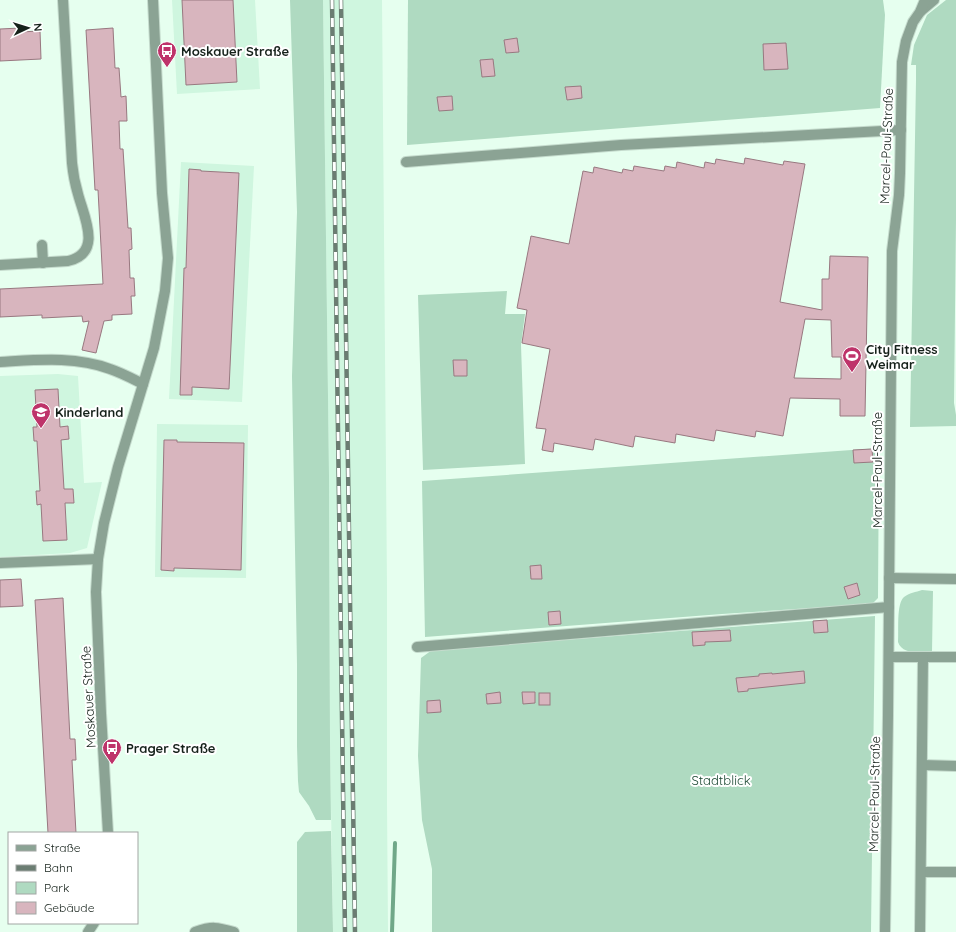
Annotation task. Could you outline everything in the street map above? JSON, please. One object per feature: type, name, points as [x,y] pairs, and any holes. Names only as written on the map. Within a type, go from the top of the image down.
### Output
[{"type":"street","points":[[0,266],[68,261],[76,259],[83,254],[88,246],[89,234],[75,185],[72,163],[63,0]]},
{"type":"street","name":"Moskauer Straße","points":[[108,832],[96,592],[98,559],[104,523],[118,467],[154,348],[165,291],[168,258],[162,193],[153,0]]},
{"type":"street","name":"Marcel-Paul-Straße","points":[[885,932],[892,251],[899,195],[902,62],[906,41],[913,22],[920,12],[925,0]]},
{"type":"street","name":"Marcel-Paul-Straße","points":[[920,12],[934,0]]},
{"type":"street","points":[[406,162],[628,144],[901,130]]},
{"type":"street","points":[[42,245],[43,263]]},
{"type":"street","points":[[0,362],[47,360],[93,364],[110,369],[143,384]]},
{"type":"street","points":[[0,563],[98,559]]},
{"type":"street","points":[[889,578],[956,579]]},
{"type":"street","points":[[417,647],[889,607]]},
{"type":"street","points":[[889,657],[956,657]]},
{"type":"street","points":[[920,932],[922,657]]},
{"type":"street","points":[[922,765],[956,766]]},
{"type":"street","points":[[921,872],[956,872]]},
{"type":"street","points":[[195,932],[219,927],[234,932]]},
{"type":"shaded area","points":[[172,0],[255,0],[260,89],[177,94]]},
{"type":"shaded area","points":[[323,0],[382,0],[387,587],[388,932],[333,932]]},
{"type":"shaded area","points":[[181,162],[254,166],[242,402],[169,399]]},
{"type":"shaded area","name":"Kinderland","points":[[58,374],[78,376],[84,483],[102,482],[87,548],[70,553],[0,557],[0,376]]},
{"type":"shaded area","points":[[157,424],[248,425],[246,578],[155,577]]},
{"type":"green space","points":[[290,0],[323,0],[329,475],[331,820],[316,820],[309,806],[299,792],[298,781],[292,376],[297,212]]},
{"type":"green space","points":[[408,0],[883,0],[885,15],[880,108],[407,145]]},
{"type":"green space","points":[[946,0],[956,0],[954,403],[956,426],[910,427],[916,80],[916,65],[911,65],[914,45],[927,15]]},
{"type":"green space","points":[[507,291],[505,314],[525,314],[521,345],[525,464],[423,470],[418,295]]},
{"type":"green space","points":[[879,448],[878,598],[872,604],[425,637],[422,481]]},
{"type":"green space","points":[[922,590],[933,591],[932,652],[912,652],[903,649],[898,642],[899,611],[901,600],[904,597],[908,594]]},
{"type":"green space","name":"Stadtblick","points":[[875,616],[871,932],[432,932],[432,869],[422,820],[418,756],[421,658],[432,650]]},
{"type":"green space","points":[[331,831],[333,932],[297,932],[297,842],[305,832]]},
{"type":"building","points":[[182,0],[233,0],[237,82],[186,85]]},
{"type":"building","points":[[20,28],[20,32],[40,31],[41,59],[0,61],[0,29]]},
{"type":"building","points":[[113,28],[115,68],[119,68],[121,97],[126,96],[127,121],[119,121],[120,149],[123,149],[128,228],[131,228],[132,249],[129,250],[130,278],[134,278],[135,296],[131,296],[132,314],[112,315],[112,320],[104,321],[96,353],[82,350],[89,321],[83,322],[82,316],[42,318],[42,315],[0,317],[0,289],[103,284],[98,190],[95,190],[86,30]]},
{"type":"building","points":[[517,38],[519,52],[506,53],[504,40]]},
{"type":"building","points":[[786,43],[788,69],[764,70],[763,44]]},
{"type":"building","points":[[493,59],[495,76],[482,77],[480,60]]},
{"type":"building","points":[[581,86],[582,98],[567,100],[565,87]]},
{"type":"building","points":[[452,96],[453,110],[439,111],[437,97]]},
{"type":"building","points":[[745,158],[783,165],[784,161],[805,164],[780,302],[822,310],[822,279],[829,279],[830,256],[868,257],[865,416],[840,416],[840,399],[790,398],[783,436],[756,431],[755,437],[716,430],[714,441],[676,434],[675,443],[635,436],[633,447],[595,439],[593,450],[554,443],[553,452],[542,450],[546,429],[536,428],[550,349],[522,343],[527,310],[517,308],[531,236],[569,244],[583,171],[593,173],[594,167],[622,173],[623,169],[633,171],[634,166],[664,171],[665,166],[676,168],[677,162],[704,168],[705,162],[715,164],[716,159],[744,164]],"holes":[[[805,319],[831,320],[832,357],[841,357],[841,379],[794,378]]]},
{"type":"building","points":[[189,169],[239,173],[229,389],[192,387],[192,395],[180,395],[184,268],[186,268]]},
{"type":"building","points":[[453,360],[467,360],[467,376],[454,376]]},
{"type":"building","points":[[58,389],[60,427],[68,426],[69,439],[61,440],[64,489],[73,489],[74,503],[65,503],[67,540],[43,541],[41,504],[37,505],[36,491],[40,491],[37,441],[34,441],[33,427],[37,427],[35,390]]},
{"type":"building","points":[[164,440],[177,440],[177,442],[244,443],[241,570],[174,568],[174,571],[161,570]]},
{"type":"building","points":[[872,449],[873,462],[854,463],[853,450]]},
{"type":"building","points":[[541,565],[542,579],[531,579],[530,566]]},
{"type":"building","points":[[21,579],[23,606],[0,607],[0,580]]},
{"type":"building","points":[[857,583],[860,595],[848,599],[844,587]]},
{"type":"building","points":[[63,598],[70,739],[75,739],[76,760],[72,760],[76,832],[48,832],[35,600]]},
{"type":"building","points":[[560,611],[561,624],[549,625],[548,612]]},
{"type":"building","points":[[827,620],[828,632],[814,633],[813,621]]},
{"type":"building","points":[[730,630],[731,641],[705,642],[705,645],[693,646],[692,632]]},
{"type":"building","points":[[804,671],[805,683],[748,689],[748,691],[738,692],[736,678],[759,676],[759,674]]},
{"type":"building","points":[[500,692],[501,703],[487,704],[486,694]]},
{"type":"building","points":[[522,692],[535,692],[535,703],[523,704]]},
{"type":"building","points":[[539,693],[550,693],[550,705],[539,705]]},
{"type":"building","points":[[440,700],[441,712],[427,713],[427,701]]},
{"type":"waterway","points":[[392,932],[395,843]]},
{"type":"railway","points":[[332,0],[345,932]]},
{"type":"railway","points":[[341,0],[355,932]]},
{"type":"place","name":"Moskauer Straße","points":[[167,68]]},
{"type":"place","name":"City Fitness Weimar","points":[[852,373]]},
{"type":"place","name":"Kinderland","points":[[41,429]]},
{"type":"place","name":"Prager Straße","points":[[112,765]]}]
